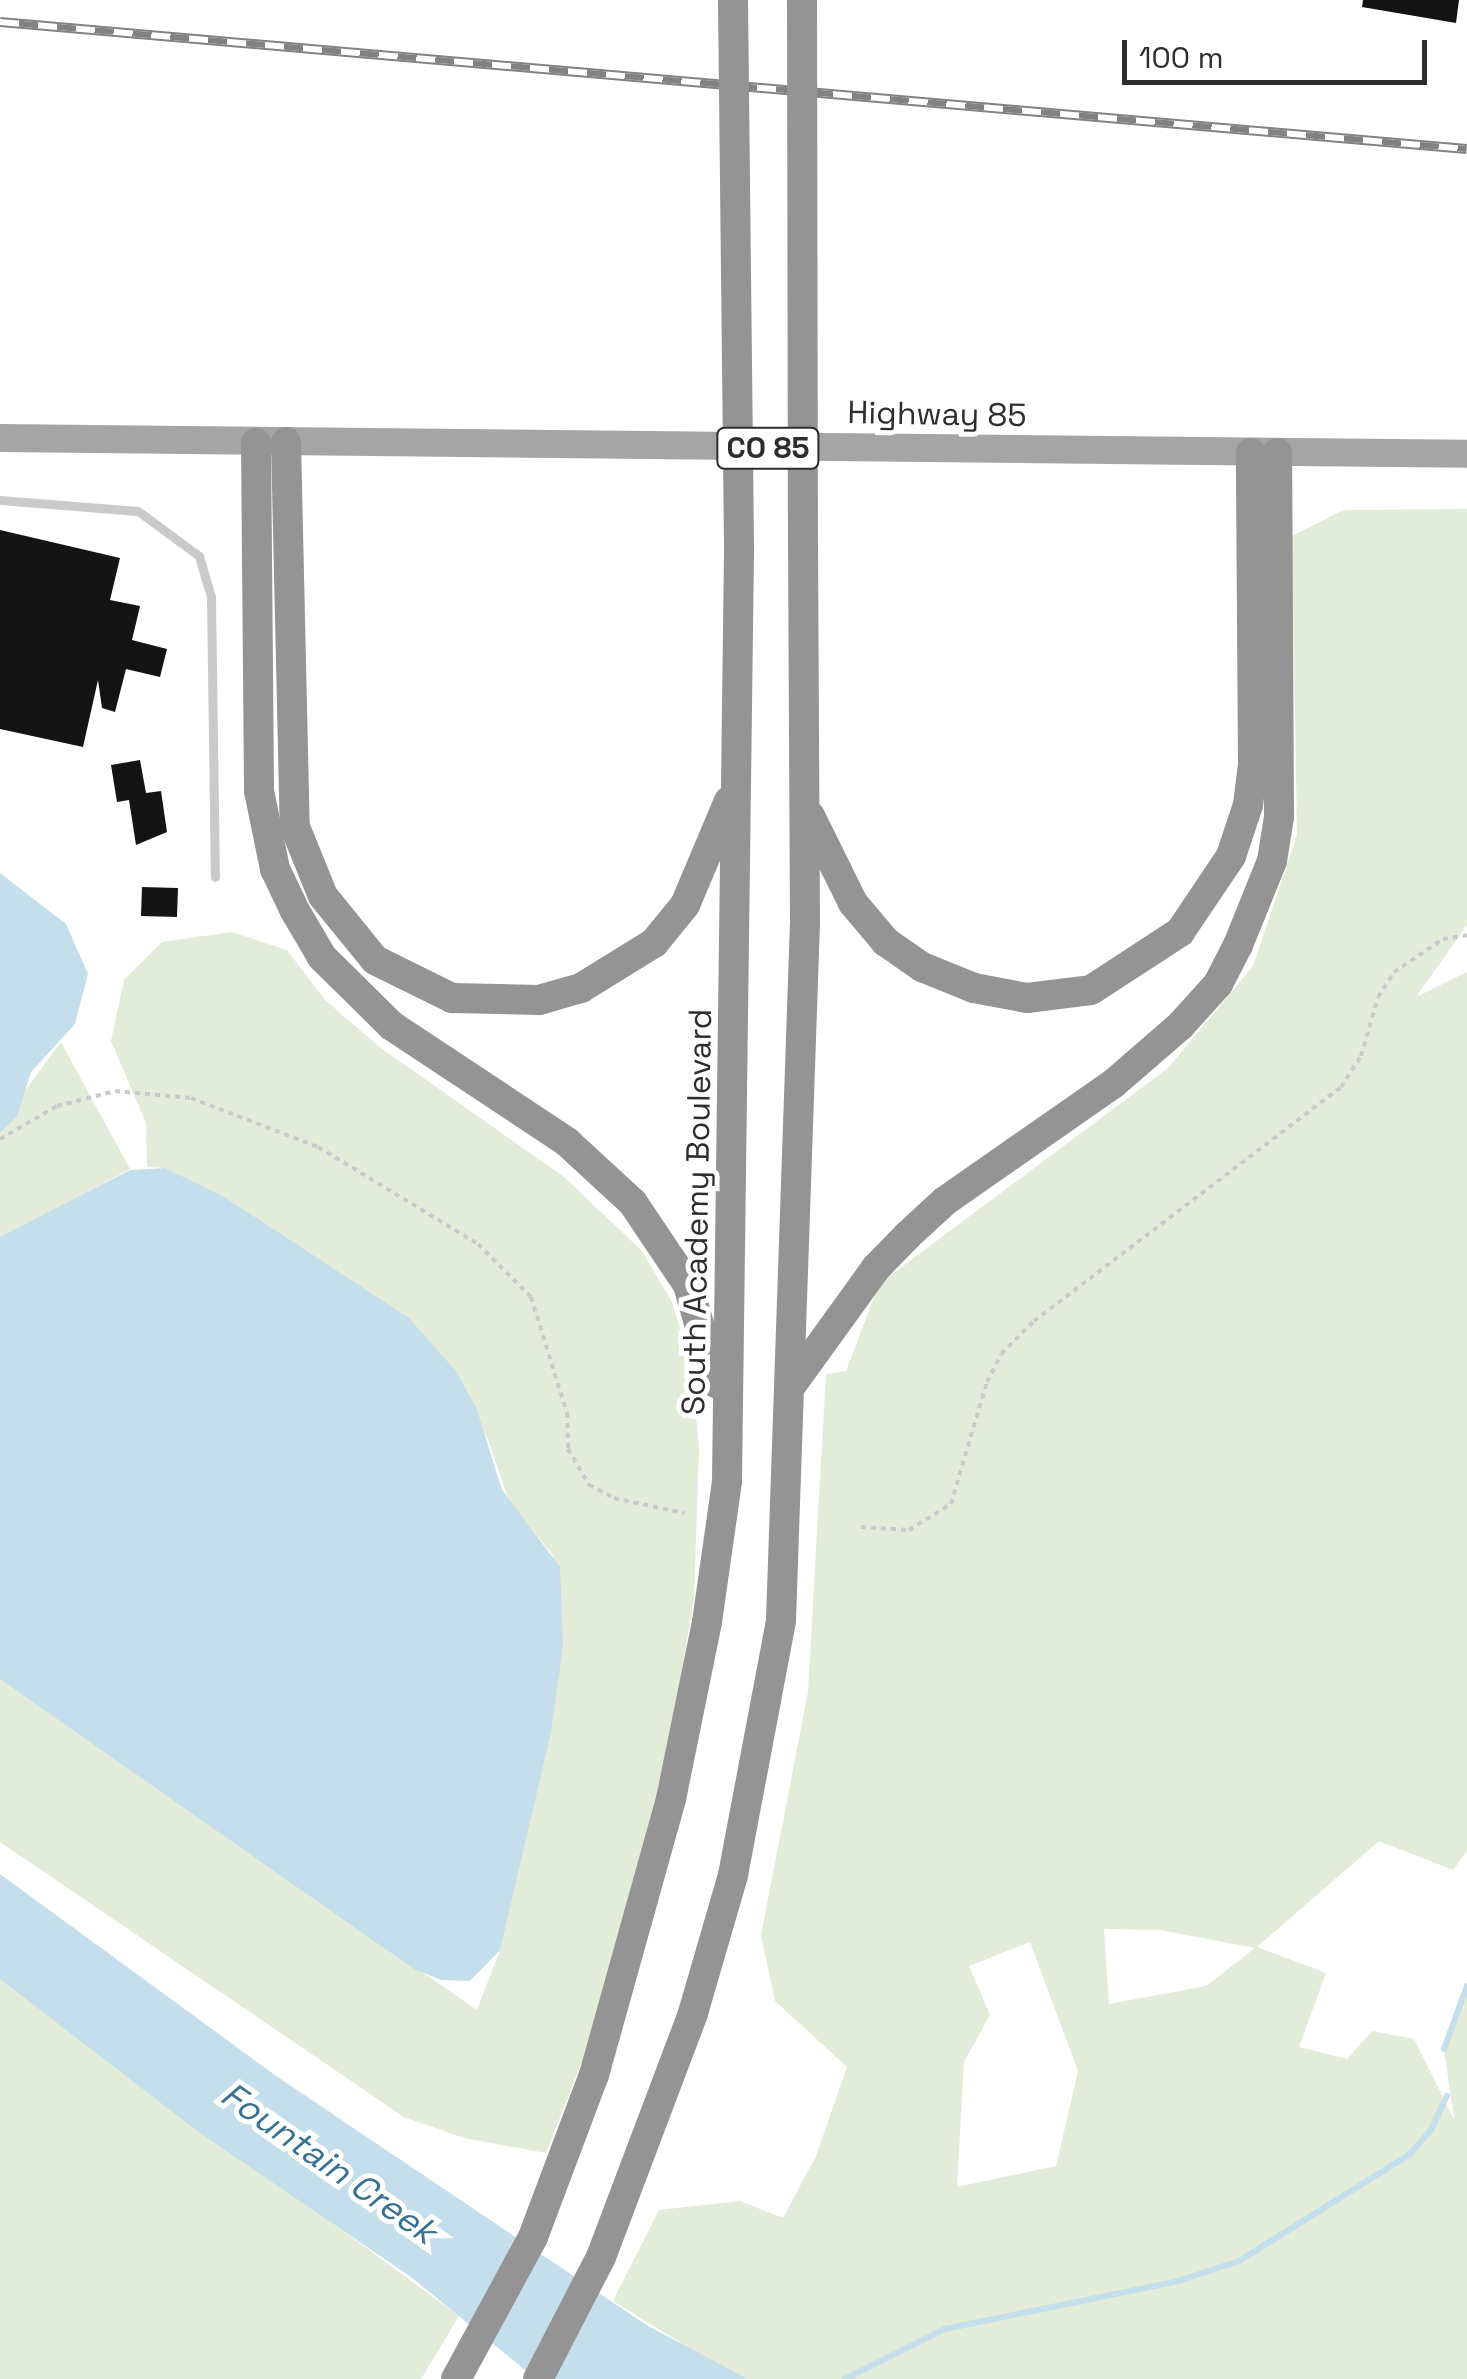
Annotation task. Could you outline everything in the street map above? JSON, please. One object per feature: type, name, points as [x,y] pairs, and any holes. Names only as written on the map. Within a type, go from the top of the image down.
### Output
[{"type":"highway","name":"South Academy Boulevard","points":[[456,2379],[533,2237],[562,2164],[619,1993],[671,1799],[707,1622],[726,1481],[740,760],[734,0]]},
{"type":"highway","points":[[538,2379],[600,2257],[692,2012],[733,1874],[782,1620],[794,1383],[804,804],[802,0]]},
{"type":"highway","points":[[271,443],[295,828],[323,896],[375,960],[452,998],[496,1002],[540,1000],[615,972],[654,944],[685,905],[720,833],[740,760]]},
{"type":"highway","points":[[271,443],[259,791],[276,869],[322,957],[349,988],[392,1026],[567,1142],[663,1240],[688,1284],[714,1358],[726,1481]]},
{"type":"highway","points":[[804,804],[853,903],[886,942],[922,967],[974,988],[1028,998],[1091,990],[1180,932],[1231,856],[1248,806],[1254,764],[1264,453]]},
{"type":"highway","points":[[794,1383],[876,1268],[908,1235],[944,1201],[1113,1084],[1180,1026],[1218,984],[1238,945],[1272,861],[1279,817],[1264,453]]},
{"type":"main road","name":"CO 85","points":[[0,438],[271,443]]},
{"type":"main road","name":"Highway 85","points":[[271,443],[1467,454]]},
{"type":"lane","points":[[0,500],[138,510],[199,556],[211,597],[214,878]]},
{"type":"path","points":[[862,1526],[909,1530],[951,1504],[986,1382],[1001,1354],[1034,1321],[1340,1087],[1361,1056],[1378,997],[1394,972],[1443,939],[1467,934]]},
{"type":"path","points":[[0,1138],[58,1106],[115,1091],[190,1098],[318,1147],[465,1235],[531,1297],[566,1412],[568,1449],[589,1485],[614,1498],[684,1513]]},
{"type":"green space","points":[[1467,509],[1467,925],[1416,997],[1467,972],[1467,1851],[1453,1870],[1379,1841],[1257,1947],[1326,1973],[1299,2047],[1347,2059],[1372,2031],[1414,2039],[1454,2119],[1444,2049],[1467,1986],[1467,2379],[739,2379],[613,2301],[659,2210],[740,2201],[783,2218],[816,2156],[847,2067],[775,2001],[761,1935],[808,1692],[826,1374],[846,1371],[879,1284],[1168,1068],[1253,966],[1297,835],[1292,536],[1343,510]],"holes":[[[1104,1929],[1160,1930],[1255,1948],[1206,1986],[1109,2004]],[[1030,1942],[1078,2071],[1056,2166],[957,2187],[964,2062],[990,2015],[969,1966]]]},
{"type":"green space","points":[[232,932],[287,950],[325,1000],[381,1048],[564,1177],[642,1251],[672,1302],[692,1368],[699,1450],[694,1598],[659,1807],[606,2001],[546,2153],[464,2138],[404,2117],[0,1842],[0,1679],[477,2010],[500,1950],[553,1555],[510,1504],[487,1437],[351,1281],[223,1196],[165,1168],[147,1167],[146,1123],[111,1041],[124,980],[162,942]]},
{"type":"green space","points":[[61,1042],[130,1169],[0,1239],[0,1124]]},
{"type":"green space","points":[[0,1979],[459,2316],[421,2379],[0,2379]]},
{"type":"water","points":[[0,873],[66,924],[88,974],[75,1024],[31,1072],[17,1116],[0,1133]]},
{"type":"water","points":[[165,1168],[223,1196],[409,1318],[455,1370],[476,1407],[502,1490],[560,1567],[563,1645],[551,1732],[500,1950],[470,1981],[441,1980],[414,1969],[0,1679],[0,1237],[130,1170]]},
{"type":"water","name":"Fountain Creek","points":[[0,1874],[279,2078],[648,2326],[748,2379],[536,2379],[411,2277],[200,2133],[0,1979]]},
{"type":"building","points":[[1363,0],[1459,0],[1456,23],[1362,7]]},
{"type":"building","points":[[0,530],[120,558],[110,600],[140,606],[132,640],[167,649],[160,677],[126,669],[115,712],[102,708],[98,680],[83,747],[0,729]]},
{"type":"building","points":[[140,760],[146,793],[161,791],[167,832],[136,845],[129,800],[117,802],[111,765]]},
{"type":"building","points":[[142,887],[178,888],[177,917],[141,916]]},
{"type":"waterway","points":[[1444,2049],[1467,1986]]},
{"type":"waterway","points":[[845,2379],[945,2329],[1178,2281],[1239,2261],[1410,2154],[1431,2130],[1447,2095]]},
{"type":"railway","points":[[0,22],[1467,149]]}]
